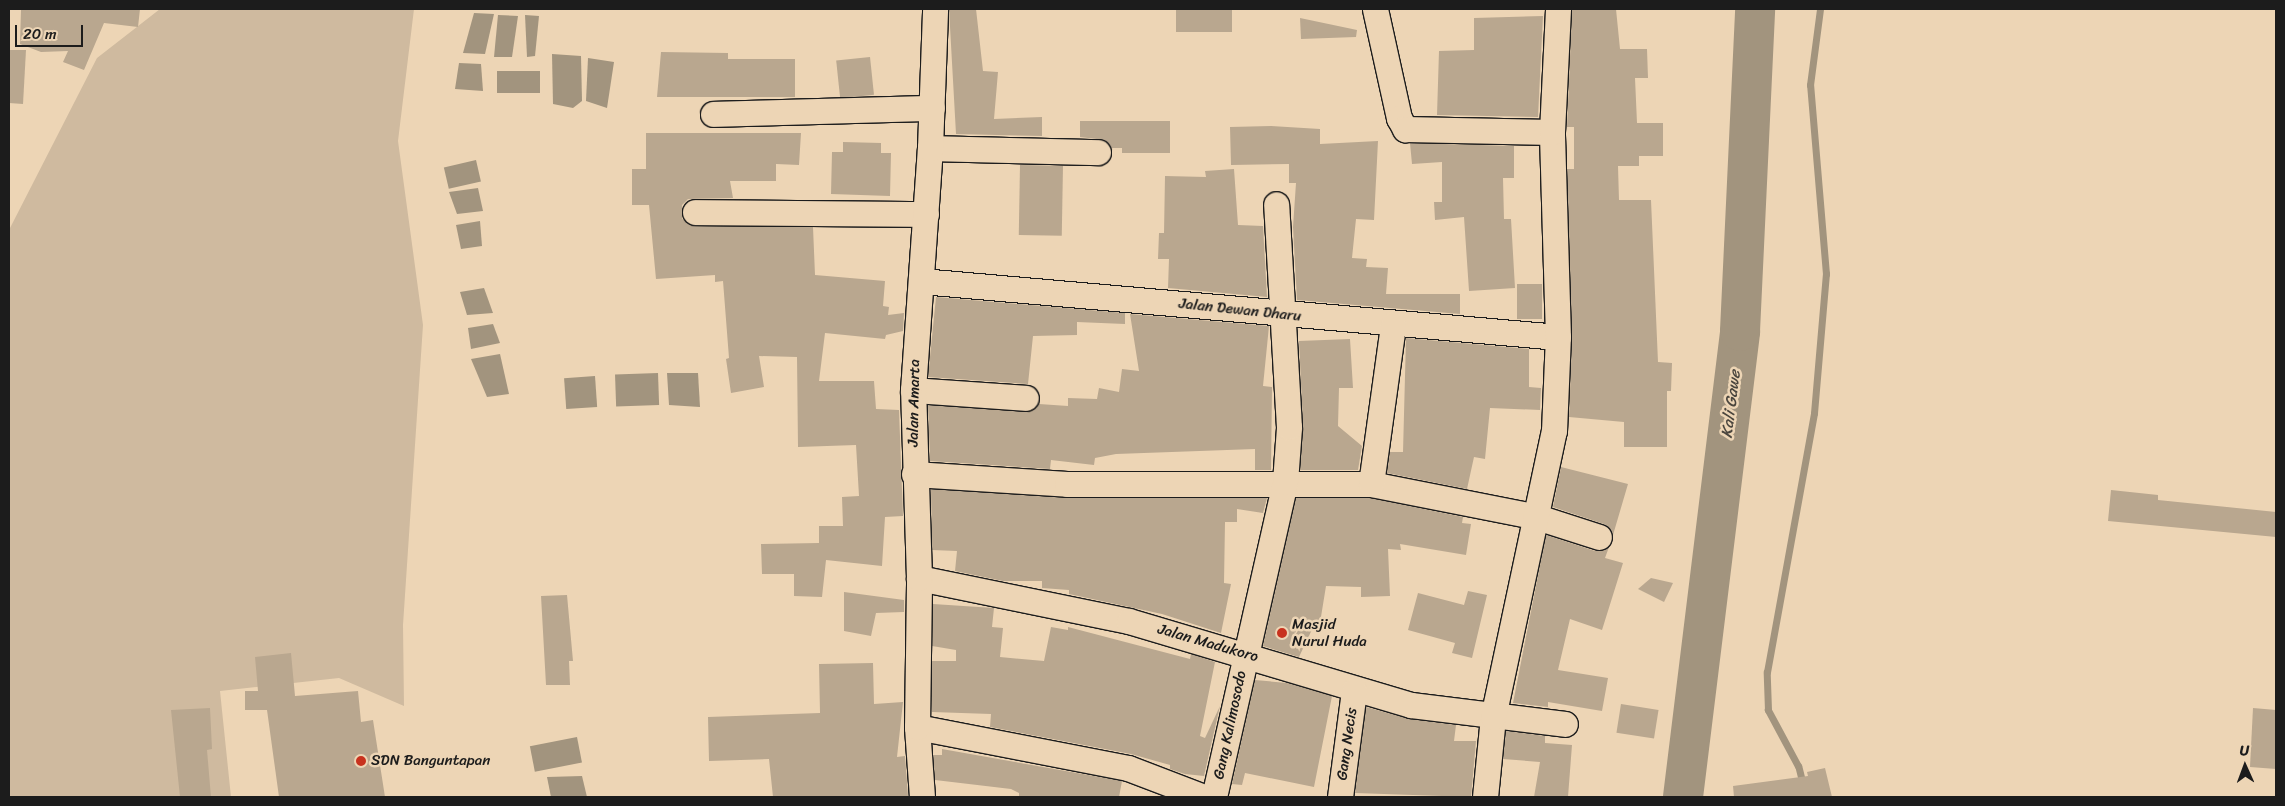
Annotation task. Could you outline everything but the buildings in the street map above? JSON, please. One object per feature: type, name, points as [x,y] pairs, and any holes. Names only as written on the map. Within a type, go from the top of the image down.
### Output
[{"type":"street","name":"Jalan Amarta","points":[[922,797],[917,727],[919,578],[914,474],[913,390],[930,148],[935,9]]},
{"type":"street","points":[[1375,9],[1399,118],[1405,129],[1552,132]]},
{"type":"street","points":[[1485,797],[1493,717],[1554,431],[1558,337],[1552,132],[1558,9]]},
{"type":"street","points":[[713,114],[932,108]]},
{"type":"street","points":[[930,148],[1098,152]]},
{"type":"street","name":"Gang Kalimosodo","points":[[1214,797],[1285,482],[1289,427],[1276,204]]},
{"type":"street","points":[[695,212],[926,214]]},
{"type":"street","name":"Jalan Dewan Dharu","points":[[921,281],[1393,325],[1558,337]]},
{"type":"street","points":[[1370,484],[1393,325]]},
{"type":"street","points":[[913,390],[1026,398]]},
{"type":"street","points":[[914,474],[1067,484],[1285,482],[1370,484],[1537,517],[1599,537]]},
{"type":"street","name":"Jalan Madukoro","points":[[919,578],[1129,621],[1246,653],[1354,690],[1444,712],[1565,724]]},
{"type":"street","name":"Gang Necis","points":[[1340,797],[1354,690]]},
{"type":"street","points":[[917,727],[1128,768],[1190,795]]},
{"type":"shaded area","points":[[160,9],[414,9],[398,141],[423,325],[403,625],[404,706],[339,678],[220,691],[231,797],[9,797],[9,230],[97,58]]},
{"type":"shaded area","points":[[474,13],[494,14],[485,54],[463,53]]},
{"type":"shaded area","points":[[498,15],[518,16],[512,57],[494,57]]},
{"type":"shaded area","points":[[525,15],[539,16],[535,56],[527,57]]},
{"type":"shaded area","points":[[552,54],[581,56],[582,101],[573,108],[553,104]]},
{"type":"shaded area","points":[[588,58],[614,62],[607,108],[586,101]]},
{"type":"shaded area","points":[[459,63],[481,64],[483,91],[455,89]]},
{"type":"shaded area","points":[[497,71],[540,71],[540,93],[497,93]]},
{"type":"shaded area","points":[[476,160],[481,181],[449,189],[444,167]]},
{"type":"shaded area","points":[[478,188],[483,211],[457,214],[449,192]]},
{"type":"shaded area","points":[[480,221],[482,246],[461,249],[456,225]]},
{"type":"shaded area","points":[[484,288],[493,313],[467,315],[460,292]]},
{"type":"shaded area","points":[[493,324],[500,343],[471,349],[468,328]]},
{"type":"shaded area","points":[[500,354],[509,394],[487,397],[471,359]]},
{"type":"shaded area","points":[[658,373],[659,405],[616,406],[615,375]]},
{"type":"shaded area","points":[[667,373],[698,373],[700,407],[669,405]]},
{"type":"shaded area","points":[[595,376],[597,407],[566,409],[564,378]]},
{"type":"shaded area","points":[[577,737],[582,763],[535,772],[530,746]]},
{"type":"shaded area","points":[[582,776],[587,797],[551,797],[547,777]]},
{"type":"waterway","name":"Kali Gawe","points":[[1683,797],[1740,331],[1755,9]]},
{"type":"waterway","points":[[1806,797],[1798,766],[1768,710],[1767,672],[1814,413],[1826,274],[1810,85],[1820,9]]},
{"type":"place","name":"Masjid Nurul Huda","points":[[1282,633]]},
{"type":"place","name":"SDN Banguntapan","points":[[361,761]]}]
